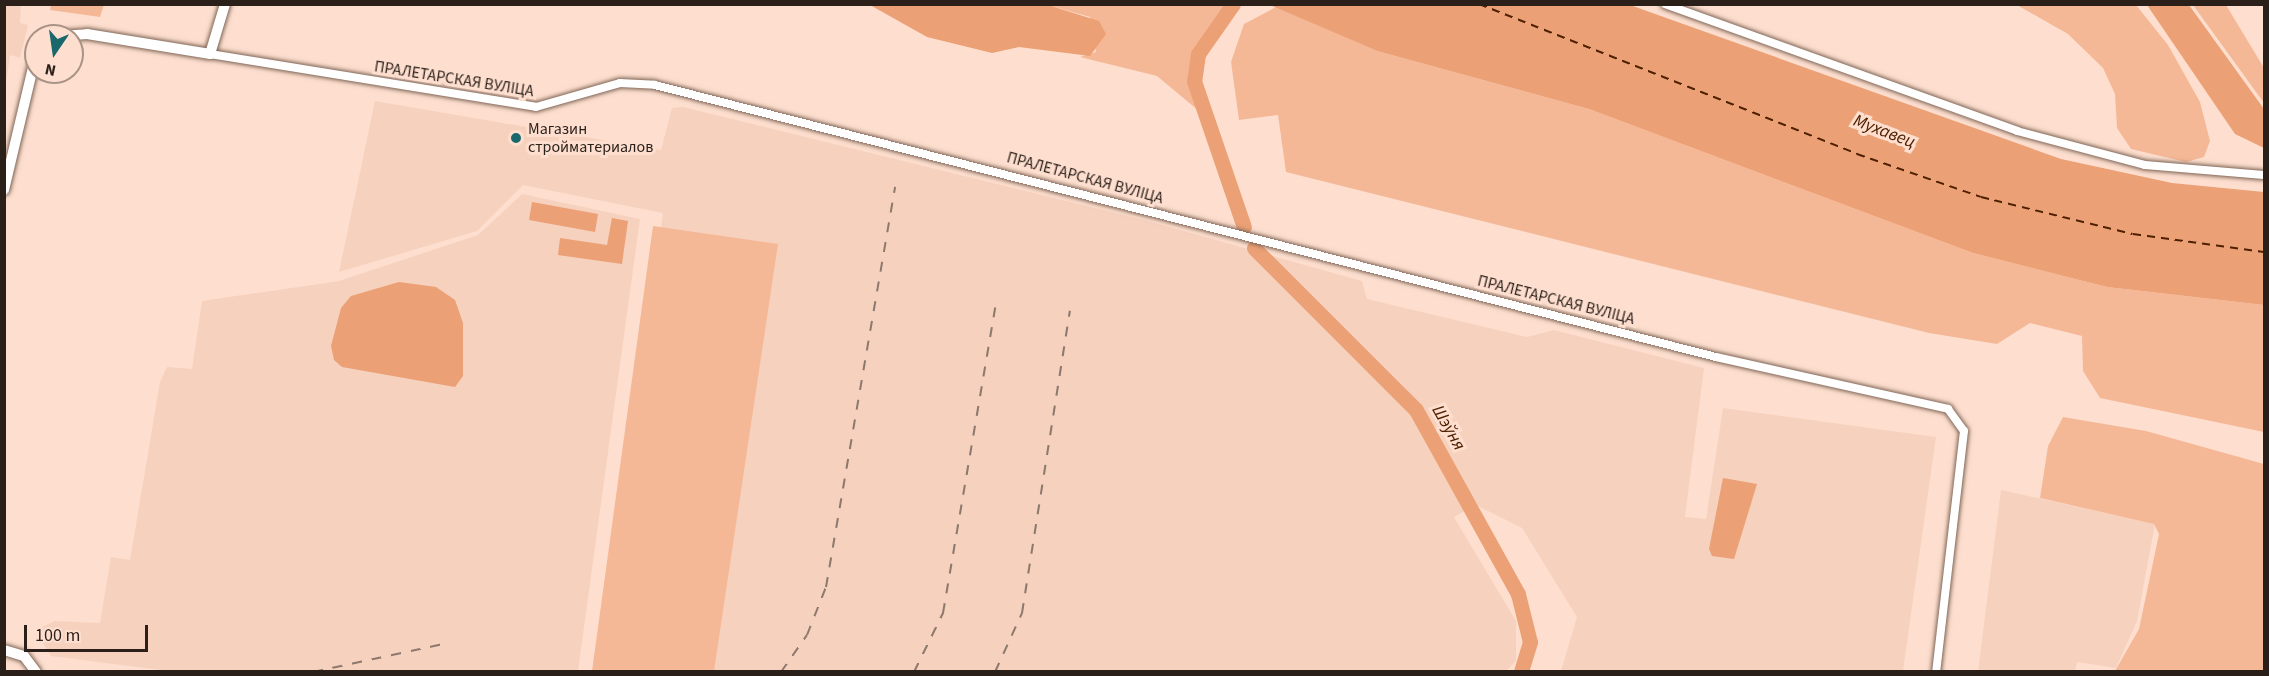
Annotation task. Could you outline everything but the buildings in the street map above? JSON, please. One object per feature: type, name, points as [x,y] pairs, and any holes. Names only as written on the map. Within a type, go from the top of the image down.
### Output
[{"type":"main road","points":[[210,54],[225,4]]},
{"type":"main road","name":"ПРАЛЕТАРСКАЯ ВУЛІЦА","points":[[84,34],[210,54]]},
{"type":"main road","points":[[4,190],[29,84]]},
{"type":"main road","points":[[4,650],[24,656],[36,672]]},
{"type":"street","points":[[1665,4],[2017,131],[2145,165],[2265,175]]},
{"type":"street","name":"ПРАЛЕТАРСКАЯ ВУЛІЦА","points":[[210,54],[536,108],[620,83],[655,85],[1705,354],[1948,409],[1964,431],[1936,672]]},
{"type":"shaded area","points":[[5,4],[21,5],[20,23],[24,24],[24,42],[20,58],[10,55],[5,91]]},
{"type":"shaded area","points":[[51,4],[104,5],[100,17],[50,10]]},
{"type":"shaded area","points":[[1048,5],[1233,5],[1193,67],[1205,116],[1157,76],[1080,57],[1096,52],[1090,17]]},
{"type":"shaded area","points":[[2017,5],[2136,5],[2168,45],[2200,102],[2210,141],[2204,157],[2186,162],[2131,149],[2117,128],[2115,94],[2103,68],[2068,34]]},
{"type":"shaded area","points":[[2193,5],[2226,5],[2264,68],[2264,103]]},
{"type":"shaded area","points":[[1276,7],[1377,51],[1589,109],[1973,253],[2107,287],[2264,305],[2264,432],[2100,398],[2083,371],[2082,336],[2030,323],[1997,344],[1929,333],[1286,172],[1278,115],[1239,120],[1231,62],[1244,24]]},
{"type":"shaded area","points":[[375,101],[661,150],[672,108],[683,107],[1148,221],[1362,281],[1367,299],[1527,337],[1554,330],[1704,368],[1685,517],[1706,519],[1723,408],[1936,437],[1903,671],[1561,671],[1577,617],[1522,528],[1476,505],[1454,517],[1516,621],[1516,661],[1506,671],[597,671],[663,213],[523,185],[477,231],[339,272]]},
{"type":"shaded area","points":[[522,194],[640,219],[578,671],[168,671],[51,656],[35,630],[55,621],[100,623],[111,557],[130,560],[160,382],[167,367],[192,369],[202,301],[339,281],[478,235]]},
{"type":"shaded area","points":[[653,226],[778,244],[714,671],[592,671]]},
{"type":"shaded area","points":[[2063,417],[2146,431],[2264,464],[2264,671],[2115,671],[2139,629],[2159,534],[2154,524],[2040,498],[2048,446]]},
{"type":"shaded area","points":[[2001,490],[2155,524],[2137,621],[2116,668],[2077,662],[2075,671],[1978,672]]},
{"type":"water","points":[[870,5],[1048,5],[1099,21],[1106,34],[1090,56],[1019,47],[992,53],[927,37]]},
{"type":"water","name":"Мухавец","points":[[1270,5],[1630,5],[2061,159],[2172,183],[2264,192],[2264,305],[2107,287],[1973,253],[1589,109],[1377,51]]},
{"type":"water","points":[[2147,5],[2189,5],[2264,109],[2264,148],[2235,134]]},
{"type":"water","points":[[532,202],[598,214],[595,232],[529,220]]},
{"type":"water","points":[[612,218],[628,221],[622,264],[558,255],[560,238],[607,245]]},
{"type":"water","points":[[399,282],[436,287],[455,300],[463,323],[463,376],[455,387],[342,367],[334,360],[331,346],[341,308],[351,296]]},
{"type":"water","points":[[1723,478],[1757,484],[1734,559],[1712,556],[1709,549]]},
{"type":"waterway","name":"Шэўня","points":[[1233,4],[1198,54],[1194,81],[1244,227]]},
{"type":"waterway","name":"Шэўня","points":[[1254,248],[1416,410],[1518,594],[1530,642],[1521,672]]},
{"type":"ferry route","points":[[1479,4],[1857,154],[1981,197],[2133,234],[2264,252]]},
{"type":"railway","points":[[781,672],[807,635],[826,587],[895,187]]},
{"type":"railway","points":[[914,672],[943,613],[996,302]]},
{"type":"railway","points":[[995,672],[1022,613],[1070,311]]},
{"type":"railway","points":[[313,672],[448,643]]},
{"type":"place","name":"Магазин стройматериалов","points":[[516,138]]}]
